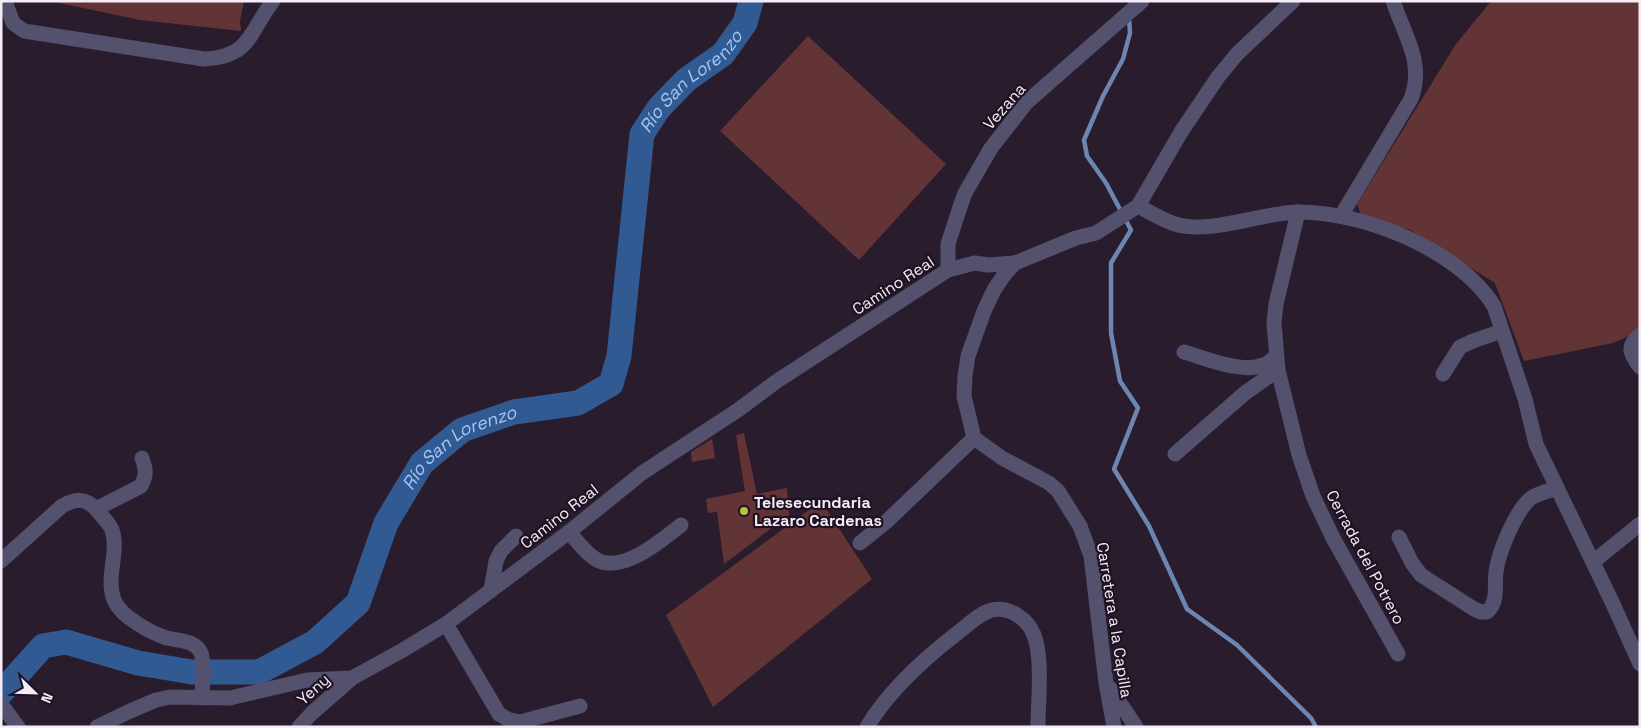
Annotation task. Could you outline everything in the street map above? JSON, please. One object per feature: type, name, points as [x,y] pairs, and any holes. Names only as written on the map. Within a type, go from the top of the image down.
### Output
[{"type":"street","points":[[5,1],[13,23],[24,31],[204,59],[231,55],[242,48],[273,1]]},
{"type":"street","points":[[860,543],[886,522],[974,438],[964,396],[968,356],[984,311],[1004,274],[1015,263],[1076,238],[1096,233],[1134,209],[1181,132],[1218,77],[1237,54],[1293,1]]},
{"type":"street","points":[[1341,216],[1411,98],[1415,88],[1417,69],[1415,57],[1393,1]]},
{"type":"street","name":"Vezana","points":[[948,270],[948,244],[960,207],[965,193],[991,148],[1027,102],[1142,2]]},
{"type":"street","points":[[1134,209],[1176,224],[1197,226],[1219,225],[1298,212],[1341,216],[1412,239],[1471,277],[1494,306],[1525,399],[1536,444],[1640,664]]},
{"type":"street","name":"Cerrada del Potrero","points":[[1298,212],[1276,304],[1274,336],[1277,363],[1299,455],[1313,496],[1333,538],[1398,654]]},
{"type":"street","name":"Camino Real","points":[[97,727],[156,700],[170,697],[230,698],[308,680],[352,678],[446,624],[569,532],[642,473],[738,410],[777,381],[948,270],[975,263],[1015,263]]},
{"type":"street","points":[[1443,374],[1460,347],[1502,331]]},
{"type":"street","points":[[1640,335],[1631,346],[1632,353],[1640,367]]},
{"type":"street","points":[[1184,352],[1229,365],[1247,368],[1277,363]]},
{"type":"street","points":[[1175,454],[1277,363]]},
{"type":"street","name":"Carretera a la Capilla","points":[[974,438],[1002,458],[1049,483],[1067,503],[1080,526],[1091,556],[1106,683],[1114,727]]},
{"type":"street","points":[[96,509],[141,486],[146,470],[142,458]]},
{"type":"street","points":[[1399,537],[1412,563],[1421,575],[1474,609],[1487,612],[1492,608],[1495,600],[1496,571],[1515,518],[1536,495],[1557,488]]},
{"type":"street","points":[[1,561],[62,506],[71,501],[86,501],[108,523],[113,536],[112,587],[116,604],[122,613],[162,636],[194,645],[201,655],[202,698]]},
{"type":"street","points":[[1593,562],[1640,524]]},
{"type":"street","points":[[569,532],[598,560],[607,563],[634,556],[650,549],[681,525]]},
{"type":"street","points":[[491,590],[496,561],[501,551],[516,536]]},
{"type":"street","points":[[867,727],[883,703],[931,653],[976,618],[990,610],[1002,609],[1014,613],[1024,620],[1034,634],[1038,668],[1038,727]]},
{"type":"street","points":[[446,624],[498,714],[509,720],[520,722],[580,706]]},
{"type":"street","name":"Yeny","points":[[299,727],[352,678]]},
{"type":"street","points":[[1106,683],[1136,727]]},
{"type":"street","points":[[1,704],[18,727]]},
{"type":"shaded area","points":[[50,1],[244,1],[240,21],[241,31],[140,20]]},
{"type":"shaded area","points":[[1491,1],[1640,1],[1640,331],[1613,343],[1524,361],[1495,283],[1410,230],[1361,215],[1357,204],[1456,44]]},
{"type":"shaded area","points":[[808,36],[946,164],[859,260],[720,131]]},
{"type":"shaded area","points":[[744,433],[757,494],[787,488],[789,515],[724,564],[717,512],[708,513],[706,499],[745,491],[736,435]]},
{"type":"shaded area","points":[[712,439],[715,458],[692,462],[691,452]]},
{"type":"shaded area","points":[[821,501],[872,579],[713,707],[666,615]]},
{"type":"waterway","name":"Río San Lorenzo","points":[[1,693],[43,646],[66,642],[138,663],[192,672],[259,672],[315,642],[358,603],[386,523],[422,463],[462,430],[514,412],[578,403],[611,384],[619,356],[642,134],[659,108],[686,80],[723,54],[745,23],[751,1]]},
{"type":"waterway","points":[[1129,18],[1130,33],[1123,59],[1103,96],[1084,140],[1087,156],[1106,183],[1131,230],[1111,263],[1111,333],[1120,381],[1138,408],[1114,469],[1149,526],[1187,609],[1237,645],[1311,718],[1316,727]]},
{"type":"place","name":"Telesecundaria Lazaro Cardenas","points":[[744,511]]}]
